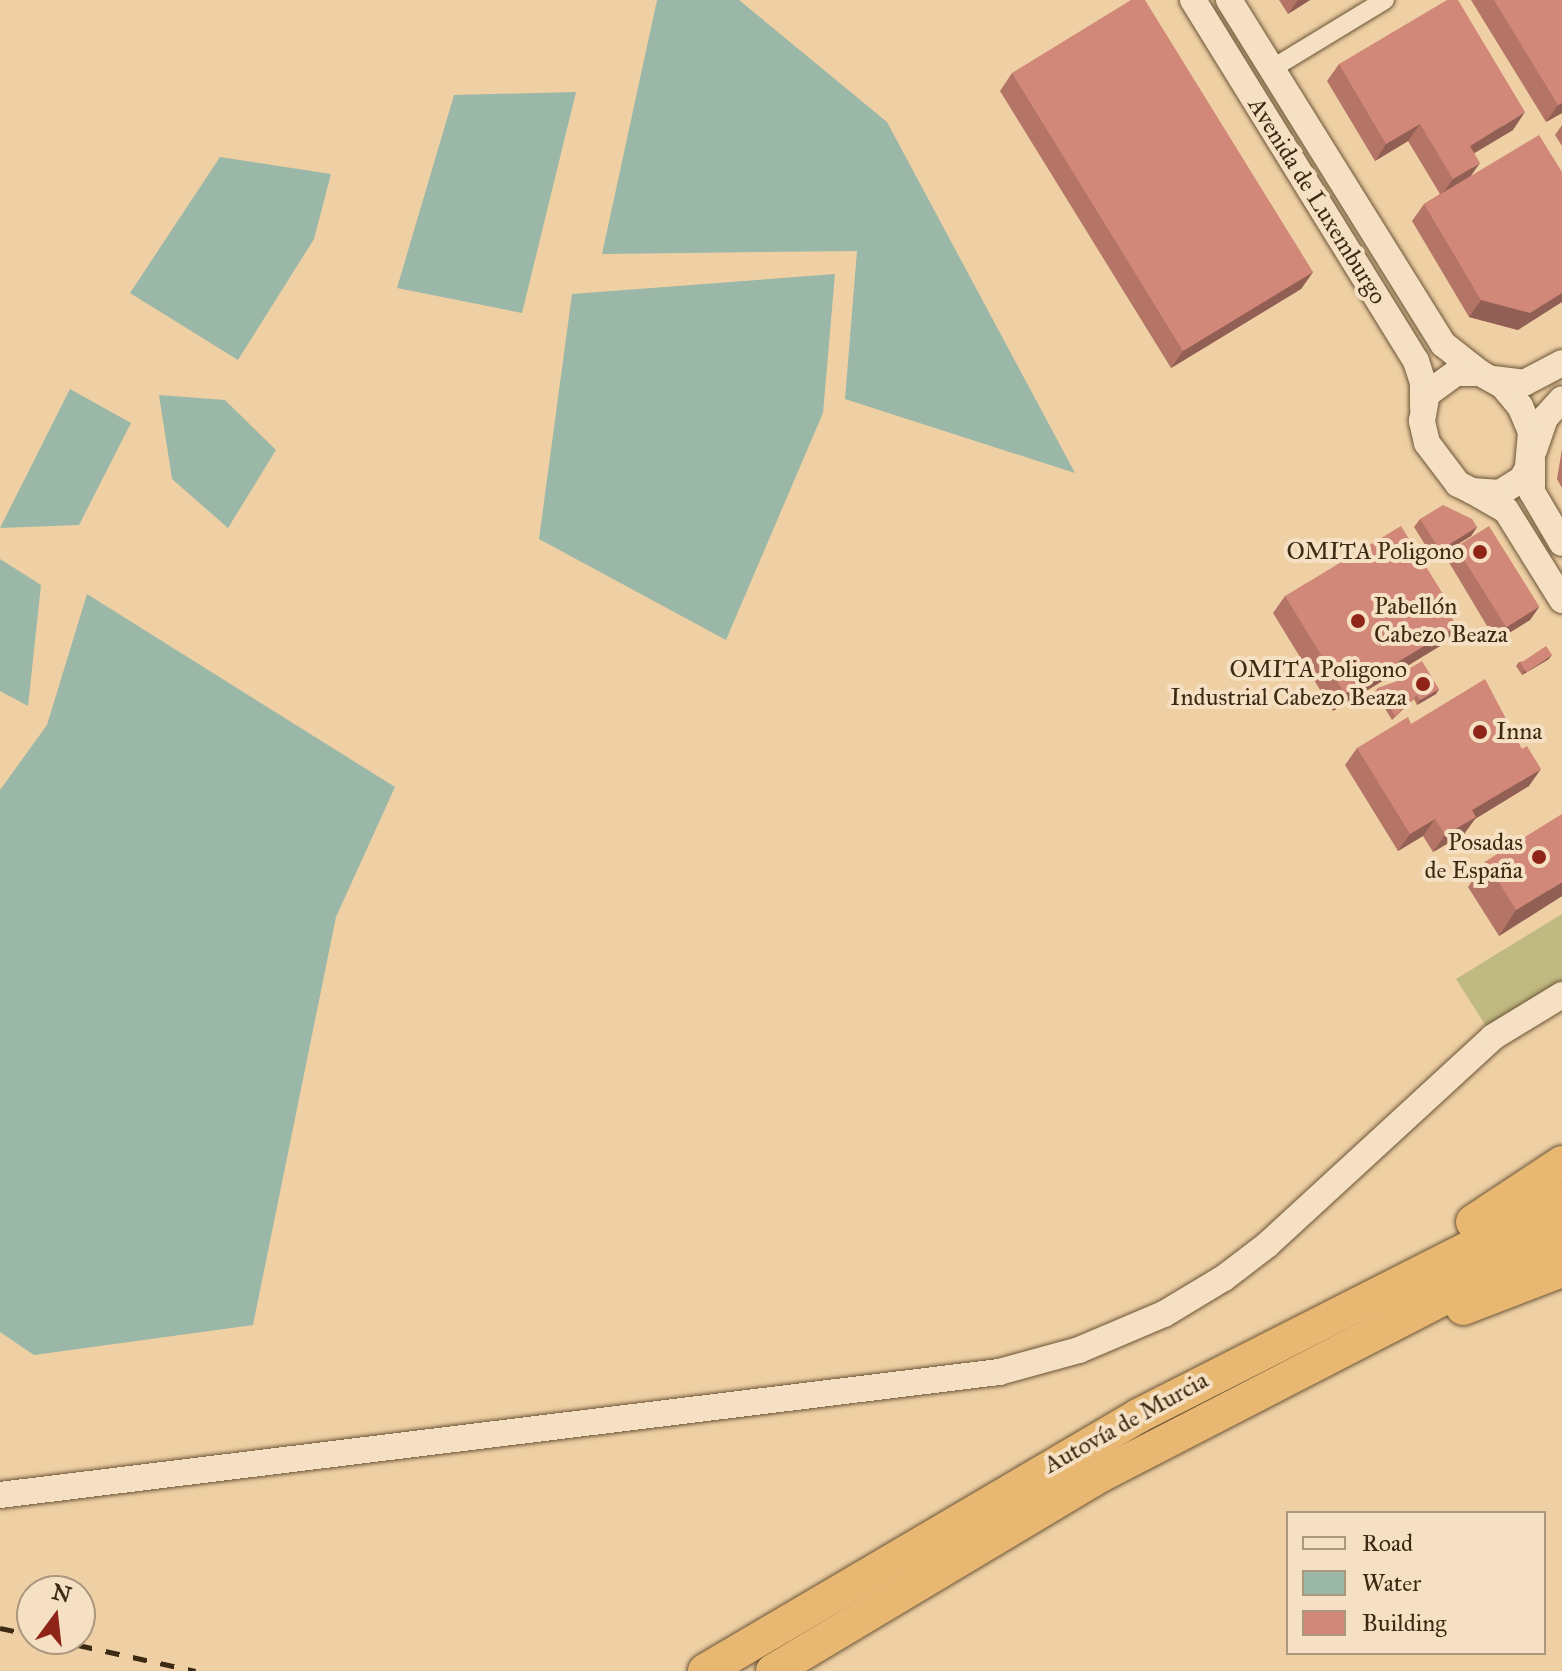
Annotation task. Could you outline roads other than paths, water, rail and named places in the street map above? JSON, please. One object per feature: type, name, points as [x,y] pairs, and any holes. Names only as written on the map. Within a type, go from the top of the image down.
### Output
[{"type":"highway","points":[[1431,1265],[1462,1229],[1562,1163]]},
{"type":"highway","name":"Autovía de Murcia","points":[[705,1671],[1028,1477],[1431,1265],[1562,1201]]},
{"type":"highway","name":"Autovía de Murcia","points":[[773,1671],[1034,1512],[1303,1368],[1562,1237]]},
{"type":"highway","points":[[1303,1368],[1353,1359],[1562,1270]]},
{"type":"main road","name":"Avenida de Luxemburgo","points":[[1193,0],[1416,361],[1423,383],[1423,407]]},
{"type":"main road","name":"Avenida de Luxemburgo","points":[[1229,0],[1443,344],[1486,376]]},
{"type":"main road","points":[[1245,85],[1273,68]]},
{"type":"main road","points":[[1562,363],[1524,383],[1486,376],[1443,378],[1423,407],[1424,434],[1437,463],[1472,491],[1506,510],[1562,600]]},
{"type":"main road","points":[[1486,376],[1520,406],[1531,432],[1532,492],[1562,543]]},
{"type":"main road","points":[[1472,491],[1500,493],[1522,479],[1545,418],[1562,399]]},
{"type":"main road","points":[[0,1495],[999,1372],[1079,1350],[1164,1314],[1224,1278],[1267,1245],[1493,1037],[1562,995]]},
{"type":"street","points":[[1273,68],[1385,0]]},
{"type":"water","points":[[657,0],[739,0],[887,122],[1075,473],[845,399],[857,251],[602,254]]},
{"type":"water","points":[[576,92],[522,313],[397,288],[454,95]]},
{"type":"water","points":[[220,157],[331,174],[314,239],[238,360],[130,293]]},
{"type":"water","points":[[835,274],[823,413],[726,640],[539,539],[572,294]]},
{"type":"water","points":[[70,389],[131,423],[79,525],[0,528]]},
{"type":"water","points":[[159,395],[225,400],[276,450],[228,528],[172,479]]},
{"type":"water","points":[[0,559],[41,585],[28,706],[0,691]]},
{"type":"water","points":[[87,594],[395,787],[336,917],[253,1325],[34,1355],[0,1332],[0,790],[47,725]]},
{"type":"railway","points":[[0,1628],[16,1632]]},
{"type":"railway","points":[[96,1649],[195,1671]]},
{"type":"place","name":"OMITA Poligono","points":[[1480,552]]},
{"type":"place","name":"Pabellón Cabezo Beaza","points":[[1358,621]]},
{"type":"place","name":"OMITA Poligono Industrial Cabezo Beaza","points":[[1423,684]]},
{"type":"place","name":"Inna","points":[[1480,732]]},
{"type":"place","name":"Posadas de España","points":[[1539,857]]}]
